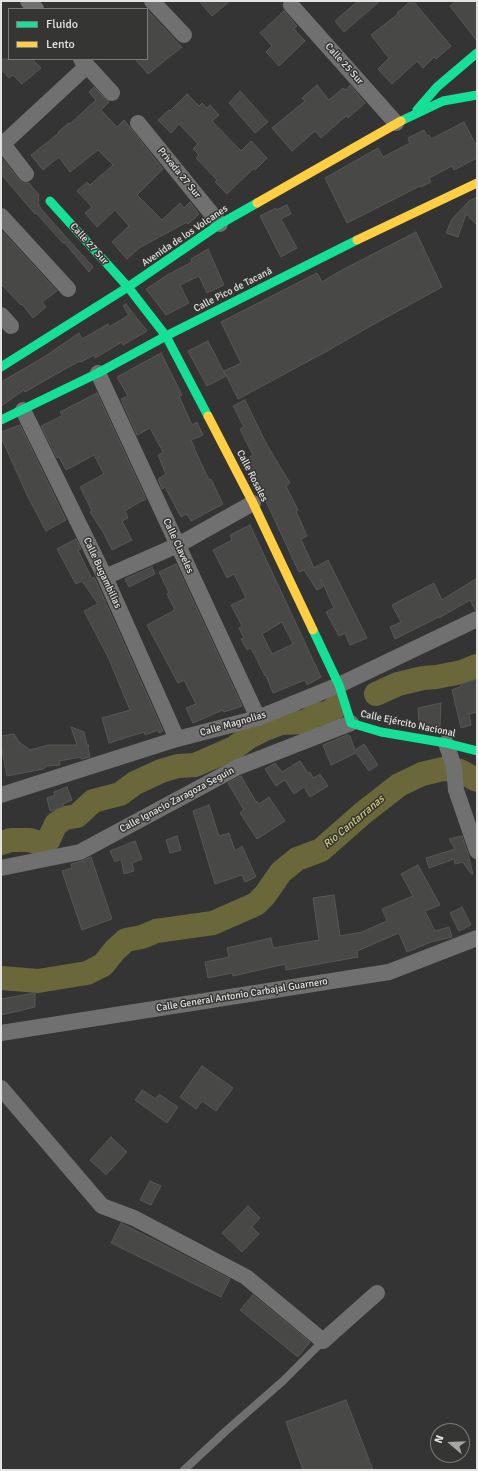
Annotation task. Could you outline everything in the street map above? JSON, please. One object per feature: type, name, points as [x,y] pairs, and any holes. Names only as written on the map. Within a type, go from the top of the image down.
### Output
[{"type":"street","points":[[152,1],[184,35]]},
{"type":"street","name":"Calle 25 Sur","points":[[291,5],[390,126]]},
{"type":"street","points":[[414,114],[437,87],[477,53]]},
{"type":"street","points":[[26,174],[3,144],[84,62],[112,93]]},
{"type":"street","name":"Avenida de los Volcanes","points":[[1,367],[128,287],[220,224],[390,126],[443,101],[477,95]]},
{"type":"street","name":"Privada 27 Sur","points":[[138,122],[220,224]]},
{"type":"street","name":"Calle Pico de Tacaná","points":[[1,420],[98,373],[166,336],[320,258],[477,183]]},
{"type":"street","name":"Calle 27 Sur","points":[[50,201],[128,287]]},
{"type":"street","points":[[1,216],[68,289]]},
{"type":"street","name":"Calle Rosales","points":[[128,287],[166,336],[253,503],[339,685]]},
{"type":"street","name":"Calle Claveles","points":[[98,373],[258,718]]},
{"type":"street","name":"Calle Bugambilias","points":[[23,410],[105,578],[178,739]]},
{"type":"street","points":[[105,578],[178,545],[253,503]]},
{"type":"street","name":"Calle Magnolias","points":[[1,795],[178,739],[258,718],[339,685],[477,619]]},
{"type":"street","name":"Calle Ejército Nacional","points":[[339,685],[351,723],[381,732],[477,751]]},
{"type":"street","name":"Calle Ignacio Zaragoza Seguin","points":[[1,868],[80,852],[238,767],[351,723]]},
{"type":"street","points":[[446,744],[454,767],[456,790],[477,851]]},
{"type":"street","name":"Calle General Antonio Carbajal Guarnero","points":[[1,1033],[389,972],[477,938]]},
{"type":"street","points":[[1,1088],[102,1206],[134,1218],[246,1277],[323,1341],[377,1293]]},
{"type":"lane","points":[[184,1470],[283,1381],[323,1341]]},
{"type":"building","points":[[199,1],[230,1],[212,16]]},
{"type":"building","points":[[358,1],[380,1],[344,32],[335,21]]},
{"type":"building","points":[[413,1],[451,46],[436,59],[434,57],[423,68],[417,61],[392,84],[378,69],[389,58],[371,35],[398,14],[397,13]]},
{"type":"building","points":[[456,1],[477,1],[477,41],[450,6]]},
{"type":"building","points":[[148,11],[182,47],[148,74],[136,60],[148,60]]},
{"type":"building","points":[[284,11],[297,26],[294,29],[305,41],[279,66],[266,52],[272,46],[260,33]]},
{"type":"building","points":[[1,59],[33,60],[41,68],[22,84],[13,75],[9,78],[1,69]]},
{"type":"building","points":[[317,85],[329,100],[343,88],[346,90],[350,85],[365,103],[348,118],[346,116],[321,138],[315,131],[292,151],[272,128],[305,101],[302,98]]},
{"type":"building","points":[[94,87],[109,102],[101,110],[117,127],[124,120],[163,169],[137,195],[162,220],[180,203],[184,208],[190,202],[199,214],[188,224],[187,222],[139,248],[127,259],[112,242],[129,226],[115,210],[97,227],[85,213],[92,207],[77,191],[87,182],[90,185],[113,165],[98,150],[70,172],[59,157],[43,170],[31,155],[59,133],[58,132],[69,123],[70,124],[96,100],[89,92]]},
{"type":"building","points":[[240,91],[268,122],[255,133],[229,103]]},
{"type":"building","points":[[187,94],[199,106],[202,103],[207,108],[210,105],[219,115],[212,121],[241,151],[251,141],[267,158],[255,170],[254,168],[227,194],[215,182],[217,180],[196,158],[199,155],[193,149],[198,144],[179,124],[171,133],[158,120],[169,110],[170,111]]},
{"type":"building","points":[[464,122],[477,147],[477,158],[454,170],[452,166],[429,178],[431,182],[421,187],[420,186],[347,223],[325,178],[378,148],[383,157],[410,143],[408,138],[424,130],[427,136],[429,135],[431,139]]},
{"type":"building","points":[[1,157],[19,180],[23,183],[29,183],[39,195],[38,203],[41,209],[93,267],[89,272],[64,242],[63,243],[36,213],[35,214],[1,174]]},
{"type":"building","points":[[477,197],[477,225],[466,214],[458,237],[446,233],[452,219],[469,201]]},
{"type":"building","points":[[287,205],[291,214],[281,219],[297,248],[281,257],[260,216],[276,208],[276,210]]},
{"type":"building","points":[[1,230],[57,291],[42,302],[46,307],[33,318],[22,304],[21,305],[1,284]]},
{"type":"building","points":[[416,232],[442,287],[238,399],[224,371],[241,363],[221,322],[317,273],[322,282],[340,271]]},
{"type":"building","points":[[208,249],[224,285],[207,293],[199,276],[180,285],[189,303],[166,315],[146,289],[169,274],[192,262],[191,259]]},
{"type":"building","points":[[126,304],[147,331],[123,345],[122,342],[95,358],[94,355],[81,362],[80,361],[25,392],[24,390],[1,406],[1,382],[44,357],[79,333],[82,339],[108,324],[109,327],[129,315],[123,306]]},
{"type":"building","points":[[208,341],[226,376],[207,386],[188,351]]},
{"type":"building","points":[[161,353],[182,395],[179,396],[192,425],[197,422],[203,435],[191,440],[209,480],[211,479],[223,504],[191,521],[187,514],[181,517],[165,487],[162,489],[158,479],[166,474],[158,455],[163,452],[150,428],[137,435],[121,399],[128,396],[117,377]]},
{"type":"building","points":[[97,393],[146,499],[125,511],[128,518],[122,521],[132,540],[112,550],[103,532],[90,512],[92,511],[80,487],[104,474],[94,455],[66,470],[59,457],[57,458],[41,426],[62,416],[60,412]]},
{"type":"building","points":[[245,400],[267,445],[290,483],[286,486],[298,510],[296,511],[307,536],[301,539],[314,568],[328,560],[367,638],[350,645],[345,633],[339,636],[326,612],[334,608],[321,579],[320,580],[323,587],[317,590],[304,570],[299,572],[245,460],[253,455],[240,429],[244,427],[233,406]]},
{"type":"building","points":[[20,425],[66,520],[46,531],[27,495],[1,437],[1,432]]},
{"type":"building","points":[[250,525],[321,677],[307,685],[305,680],[273,693],[266,675],[265,676],[251,648],[247,650],[241,639],[244,638],[239,628],[242,626],[231,605],[246,598],[234,574],[227,578],[213,550],[232,540],[230,535]],"holes":[[[282,622],[293,644],[272,654],[262,634]]]},
{"type":"building","points":[[76,539],[81,549],[78,550],[92,579],[94,577],[96,581],[163,731],[159,733],[158,730],[145,735],[144,732],[109,743],[102,718],[130,710],[109,659],[84,611],[98,604],[82,581],[76,584],[57,549]]},
{"type":"building","points":[[176,564],[242,706],[224,712],[223,710],[193,723],[186,708],[196,704],[184,680],[178,683],[147,625],[175,610],[159,572]]},
{"type":"building","points":[[152,567],[155,574],[129,587],[125,579]]},
{"type":"building","points":[[477,578],[477,610],[475,610],[470,600],[439,618],[395,639],[390,627],[401,622],[392,605],[434,583],[442,600]]},
{"type":"building","points":[[477,679],[477,712],[469,714],[471,725],[461,728],[452,690],[462,686],[461,684]]},
{"type":"building","points":[[441,703],[440,726],[428,726],[419,723],[418,708]]},
{"type":"building","points":[[71,727],[84,732],[87,745],[89,745],[88,748],[90,757],[59,761],[60,765],[47,766],[43,769],[7,776],[1,745],[1,736],[14,734],[19,742],[30,750],[48,745],[77,745]]},
{"type":"building","points":[[347,735],[350,736],[355,750],[364,744],[378,765],[369,771],[356,753],[331,765],[323,745]]},
{"type":"building","points":[[300,761],[308,773],[310,772],[313,778],[320,774],[328,786],[310,797],[304,787],[294,794],[285,780],[276,786],[265,769],[275,763],[282,772]]},
{"type":"building","points":[[241,776],[256,802],[257,801],[259,804],[269,797],[285,821],[257,839],[240,813],[244,810],[228,783]]},
{"type":"building","points":[[67,787],[72,800],[63,804],[63,807],[50,811],[47,798],[55,795],[54,792]]},
{"type":"building","points":[[209,805],[219,836],[229,833],[235,851],[242,846],[256,877],[245,882],[242,875],[215,884],[193,811]]},
{"type":"building","points":[[177,836],[181,850],[170,853],[166,840]]},
{"type":"building","points":[[462,836],[473,874],[471,874],[463,862],[455,864],[454,859],[429,868],[426,858],[455,849],[449,839]]},
{"type":"building","points":[[135,841],[142,859],[132,863],[134,871],[124,874],[121,859],[115,862],[110,851]]},
{"type":"building","points":[[91,857],[112,919],[82,930],[62,871],[72,868],[71,864]]},
{"type":"building","points":[[418,865],[440,905],[425,911],[435,931],[449,927],[452,937],[431,942],[407,952],[399,933],[357,951],[358,957],[286,970],[285,964],[233,976],[232,973],[208,978],[205,962],[229,957],[227,948],[271,938],[273,948],[319,940],[313,898],[334,895],[340,936],[362,932],[387,921],[382,909],[413,896],[401,874]]},
{"type":"building","points":[[462,907],[471,925],[459,931],[450,913]]},
{"type":"building","points":[[35,993],[35,1007],[1,1015],[1,999]]},
{"type":"building","points":[[202,1066],[233,1088],[216,1111],[202,1101],[196,1109],[180,1097]]},
{"type":"building","points":[[142,1090],[156,1099],[159,1094],[178,1107],[167,1123],[135,1100]]},
{"type":"building","points":[[111,1137],[127,1152],[106,1175],[90,1160]]},
{"type":"building","points":[[150,1181],[161,1186],[151,1205],[140,1200]]},
{"type":"building","points":[[248,1206],[260,1218],[252,1227],[259,1234],[242,1252],[222,1233]]},
{"type":"building","points":[[121,1223],[230,1279],[221,1297],[111,1243]]},
{"type":"building","points":[[253,1295],[310,1342],[298,1357],[240,1310]]},
{"type":"building","points":[[346,1400],[373,1470],[303,1470],[286,1422]]},
{"type":"waterway","name":"Rio Cantarranas","points":[[376,694],[398,684],[423,678],[462,672],[477,666]]},
{"type":"waterway","name":"Rio Cantarranas","points":[[1,843],[11,840],[30,840],[39,843],[48,841],[56,824],[65,818],[77,816],[93,801],[120,794],[135,783],[161,771],[178,766],[195,765],[234,748],[249,737],[265,729],[281,723],[305,722],[317,714],[328,713],[336,707]]},
{"type":"waterway","name":"Rio Cantarranas","points":[[1,978],[38,981],[87,973],[103,965],[115,950],[126,940],[142,937],[156,931],[213,923],[256,904],[265,895],[281,872],[297,859],[321,850],[363,813],[399,785],[422,774],[443,769],[460,771],[477,780]]},
{"type":"traffic: fast","points":[[417,110],[437,87],[477,53]]},
{"type":"traffic: fast","points":[[401,121],[443,101],[477,95]]},
{"type":"traffic: fast","points":[[50,201],[128,287],[166,336],[208,416]]},
{"type":"traffic: fast","points":[[1,367],[128,287],[220,224],[257,203]]},
{"type":"traffic: fast","points":[[1,420],[98,373],[166,336],[357,240]]},
{"type":"traffic: fast","points":[[313,630],[339,685],[351,723],[381,732],[446,743],[477,751]]},
{"type":"traffic: slow","points":[[257,203],[401,121]]},
{"type":"traffic: slow","points":[[357,240],[477,183]]},
{"type":"traffic: slow","points":[[208,416],[253,503],[313,630]]}]
